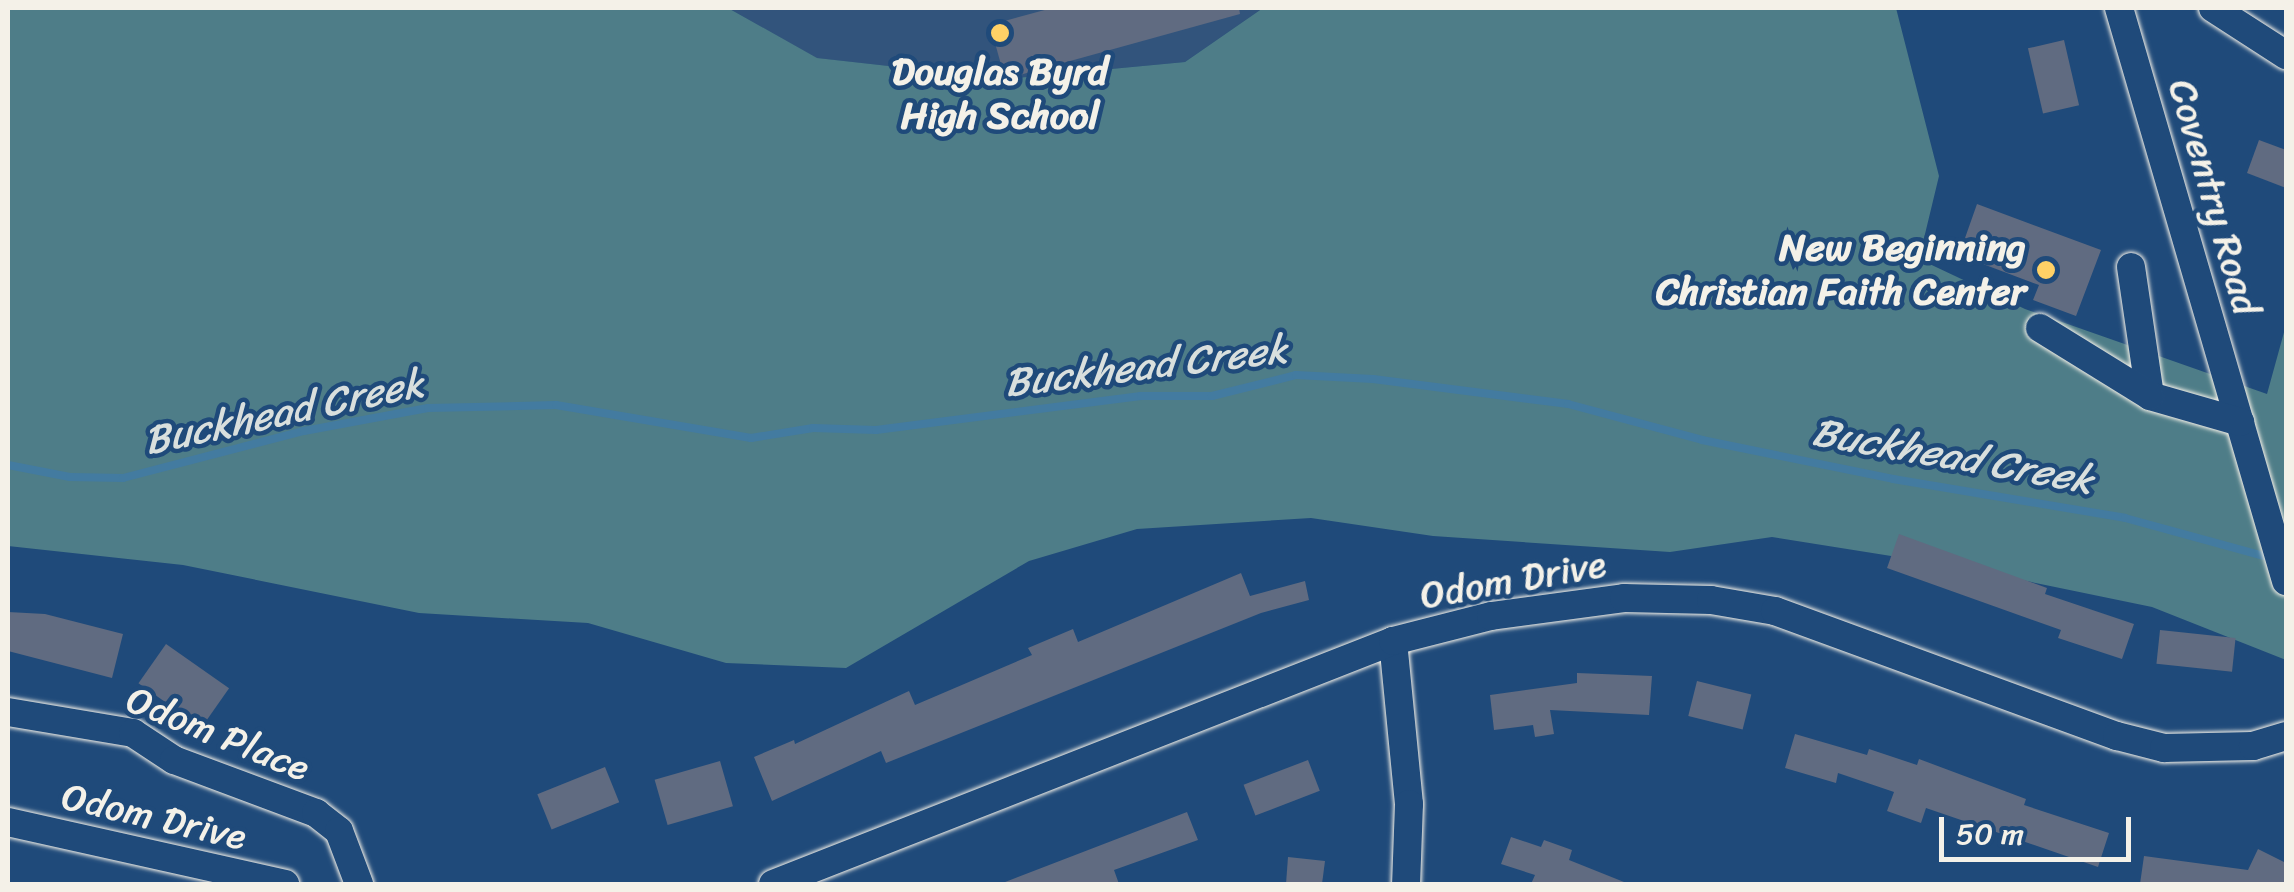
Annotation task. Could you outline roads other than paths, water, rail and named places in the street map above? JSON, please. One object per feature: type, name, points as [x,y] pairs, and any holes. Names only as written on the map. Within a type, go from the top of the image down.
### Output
[{"type":"street","name":"Coventry Road","points":[[2119,8],[2286,581]]},
{"type":"street","points":[[2213,8],[2286,55]]},
{"type":"street","points":[[2131,267],[2150,396]]},
{"type":"street","points":[[2040,328],[2150,396],[2240,422]]},
{"type":"street","name":"Odom Drive","points":[[773,884],[1393,641],[1492,616],[1624,598],[1712,600],[1775,611],[2059,715],[2164,748],[2252,746],[2286,736]]},
{"type":"street","points":[[1393,641],[1409,804],[1406,884]]},
{"type":"street","name":"Odom Place","points":[[8,712],[132,733],[174,760],[316,812],[339,831],[360,884]]},
{"type":"street","name":"Odom Drive","points":[[8,822],[285,884]]},
{"type":"waterway","name":"Buckhead Creek","points":[[8,465],[70,477],[123,478],[304,431],[428,408],[556,405],[751,438],[813,428],[876,430],[1141,396],[1212,396],[1296,375],[1373,379],[1568,404],[1702,440],[1893,479],[2125,518],[2271,558]]},
{"type":"place","name":"Douglas Byrd High School","points":[[1000,33]]},
{"type":"place","name":"New Beginning Christian Faith Center","points":[[2046,270]]}]
